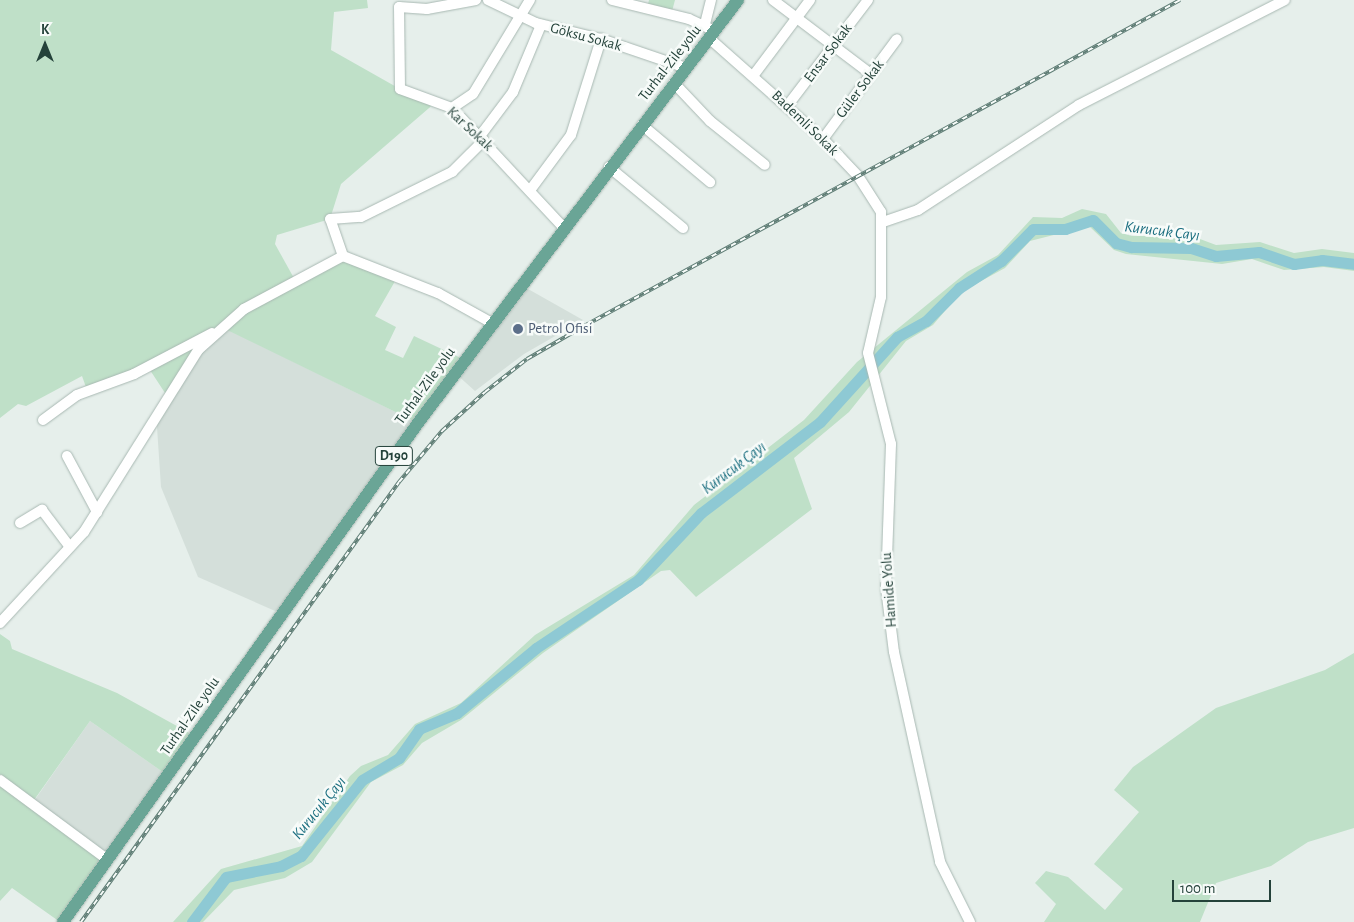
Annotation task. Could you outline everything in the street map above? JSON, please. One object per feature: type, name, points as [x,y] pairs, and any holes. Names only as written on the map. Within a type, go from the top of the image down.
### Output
[{"type":"main road","name":"Turhal-Zile yolu","points":[[63,922],[492,323],[563,227],[686,68],[710,31],[738,0]]},
{"type":"street","name":"Kar Sokak","points":[[476,0],[427,9],[399,7],[400,89],[452,108],[531,189],[563,227]]},
{"type":"street","name":"Göksu Sokak","points":[[488,0],[541,25],[601,39],[686,68]]},
{"type":"street","points":[[452,108],[473,94],[530,0]]},
{"type":"street","points":[[612,0],[710,31],[711,0]]},
{"type":"street","points":[[773,0],[871,74]]},
{"type":"street","points":[[753,76],[810,0]]},
{"type":"street","name":"Ensar Sokak","points":[[788,105],[868,0]]},
{"type":"street","points":[[883,222],[918,210],[1079,105],[1285,0]]},
{"type":"street","points":[[343,256],[330,219],[361,217],[452,172],[482,138],[510,98],[541,25]]},
{"type":"street","name":"Bademli Sokak","points":[[710,31],[753,76],[788,105],[823,139],[861,180],[883,222]]},
{"type":"street","points":[[531,189],[571,135],[601,39]]},
{"type":"street","name":"Güler Sokak","points":[[823,139],[897,39]]},
{"type":"street","points":[[674,83],[710,121],[765,165]]},
{"type":"street","points":[[642,125],[710,182]]},
{"type":"street","points":[[609,167],[683,228]]},
{"type":"street","name":"Hamide Yolu","points":[[883,222],[881,297],[869,360],[891,444],[884,570],[894,652],[940,862],[970,922]]},
{"type":"street","points":[[43,420],[77,395],[134,374],[217,330],[264,297],[343,256],[438,293],[492,323]]},
{"type":"street","points":[[0,623],[70,547],[97,512],[156,412],[217,330]]},
{"type":"street","points":[[67,456],[97,512]]},
{"type":"street","points":[[20,523],[42,510],[70,547]]},
{"type":"street","points":[[0,780],[108,860]]},
{"type":"shaded area","points":[[521,285],[583,320],[524,354],[475,391],[455,373]]},
{"type":"shaded area","points":[[221,326],[418,423],[282,614],[198,577],[161,487],[156,412]]},
{"type":"shaded area","points":[[90,721],[167,775],[110,857],[33,803]]},
{"type":"green space","points":[[0,0],[367,0],[368,8],[334,12],[331,50],[400,89],[436,102],[341,184],[330,219],[277,235],[275,244],[295,280],[343,256],[398,276],[375,316],[396,327],[385,350],[403,358],[414,336],[465,360],[418,423],[221,327],[167,396],[148,367],[87,390],[82,376],[26,406],[18,404],[0,418]]},
{"type":"green space","points":[[649,0],[675,0],[671,15],[647,9]]},
{"type":"green space","points":[[1082,209],[1106,214],[1121,233],[1132,236],[1192,236],[1216,245],[1260,242],[1294,253],[1322,249],[1354,253],[1354,271],[1324,267],[1284,270],[1252,259],[1222,264],[1126,254],[1114,250],[1089,226],[1030,241],[1005,268],[961,292],[933,325],[906,341],[849,412],[794,458],[812,509],[696,597],[670,570],[661,571],[543,653],[461,720],[422,743],[403,765],[371,782],[312,862],[285,878],[234,890],[203,922],[173,922],[221,869],[302,846],[350,776],[361,766],[388,755],[415,724],[461,703],[535,635],[634,575],[694,505],[804,420],[857,362],[967,272],[998,255],[1033,217],[1062,218]]},
{"type":"green space","points":[[0,634],[10,641],[12,649],[117,693],[195,736],[167,775],[90,721],[32,803],[108,860],[60,922],[12,888],[0,901]]},
{"type":"green space","points":[[1354,653],[1354,828],[1308,842],[1271,866],[1216,883],[1200,922],[1044,922],[1056,904],[1035,883],[1046,871],[1068,877],[1105,910],[1123,889],[1094,864],[1139,812],[1114,790],[1133,767],[1216,708],[1325,670]]},
{"type":"waterway","name":"Kurucuk Çayı","points":[[192,922],[226,877],[281,866],[301,856],[362,780],[399,758],[419,729],[457,713],[536,648],[638,580],[701,513],[820,422],[897,337],[926,321],[959,288],[1001,261],[1033,229],[1065,229],[1093,220],[1116,243],[1131,247],[1191,248],[1216,256],[1259,252],[1294,264],[1322,260],[1354,264]]},
{"type":"railway","points":[[81,922],[399,482],[442,431],[485,392],[527,359],[586,325],[1180,0]]},
{"type":"place","name":"Petrol Ofisi","points":[[518,329]]}]
